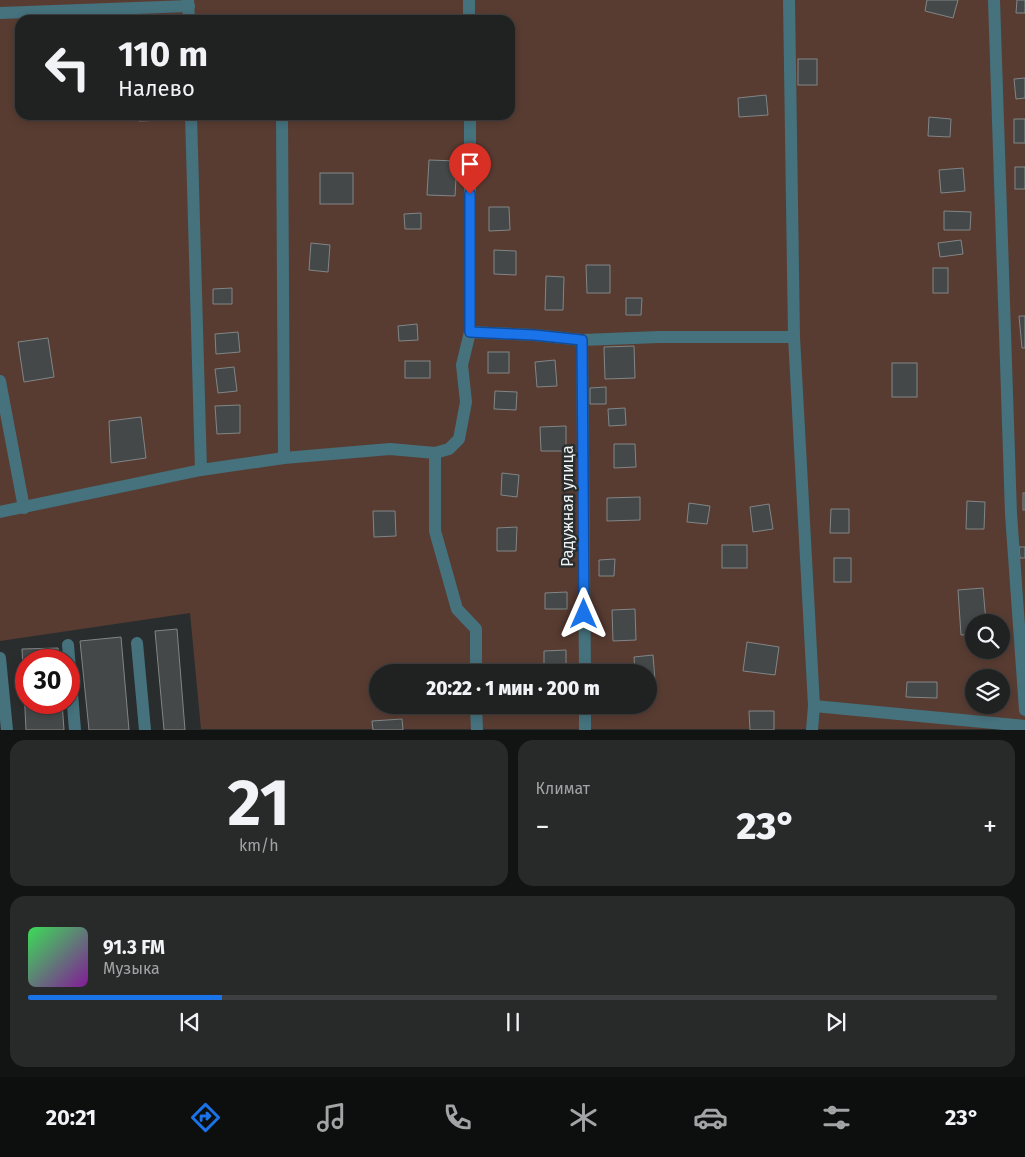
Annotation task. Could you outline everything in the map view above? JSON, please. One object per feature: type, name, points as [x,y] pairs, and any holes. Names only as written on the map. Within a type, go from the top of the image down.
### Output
[{"type":"street","points":[[469,0],[469,15]]},
{"type":"street","points":[[789,0],[794,338],[814,706],[812,730]]},
{"type":"street","points":[[994,0],[1011,514],[1025,710]]},
{"type":"street","points":[[0,13],[189,3]]},
{"type":"street","points":[[191,120],[201,470]]},
{"type":"street","points":[[282,120],[284,458]]},
{"type":"street","points":[[0,512],[201,470],[284,458],[390,449],[434,453],[450,449],[459,439],[466,402],[462,365],[470,332],[470,120]]},
{"type":"street","points":[[470,332],[534,335],[582,340],[659,337],[794,338]]},
{"type":"street","name":"Радужная улица","points":[[582,340],[585,664]]},
{"type":"street","points":[[0,381],[24,508]]},
{"type":"street","points":[[434,453],[434,531],[457,609],[476,629],[476,664]]},
{"type":"street","points":[[137,643],[145,730]]},
{"type":"street","points":[[68,645],[75,730]]},
{"type":"street","points":[[0,658],[7,730]]},
{"type":"street","points":[[814,706],[1025,726]]},
{"type":"street","points":[[476,714],[477,730]]},
{"type":"street","points":[[585,714],[585,730]]},
{"type":"shaded area","points":[[0,0],[1025,0],[1025,729],[201,729],[190,613],[0,641]]},
{"type":"building","points":[[927,0],[958,0],[953,18],[925,11]]},
{"type":"building","points":[[1017,0],[1025,0],[1025,13],[1016,13]]},
{"type":"building","points":[[798,59],[817,59],[817,85],[798,85]]},
{"type":"building","points":[[1025,78],[1025,98],[1016,99],[1014,79]]},
{"type":"building","points":[[766,95],[768,115],[739,117],[738,98]]},
{"type":"building","points":[[929,117],[951,119],[950,137],[928,136]]},
{"type":"building","points":[[1014,119],[1025,119],[1025,143],[1014,143]]},
{"type":"building","points":[[429,160],[457,161],[455,196],[427,195]]},
{"type":"building","points":[[1015,167],[1025,167],[1025,189],[1015,189]]},
{"type":"building","points":[[963,168],[965,191],[941,193],[939,170]]},
{"type":"building","points":[[320,173],[353,173],[353,204],[320,204]]},
{"type":"building","points":[[489,207],[509,207],[510,230],[489,231]]},
{"type":"building","points":[[944,211],[971,212],[970,230],[944,230]]},
{"type":"building","points":[[421,213],[421,229],[405,229],[404,214]]},
{"type":"building","points":[[961,240],[963,254],[940,257],[938,243]]},
{"type":"building","points":[[311,243],[330,245],[328,272],[309,270]]},
{"type":"building","points":[[494,250],[516,251],[516,275],[494,274]]},
{"type":"building","points":[[586,265],[610,265],[610,293],[587,293]]},
{"type":"building","points":[[933,268],[948,268],[948,293],[933,293]]},
{"type":"building","points":[[546,276],[564,277],[563,310],[545,310]]},
{"type":"building","points":[[232,288],[232,304],[213,304],[213,289]]},
{"type":"building","points":[[626,298],[642,298],[641,315],[626,315]]},
{"type":"building","points":[[1019,316],[1025,316],[1025,348],[1022,348]]},
{"type":"building","points":[[417,324],[418,340],[399,341],[398,326]]},
{"type":"building","points":[[238,332],[240,352],[216,354],[215,334]]},
{"type":"building","points":[[48,338],[54,377],[24,382],[18,342]]},
{"type":"building","points":[[634,346],[635,378],[605,379],[604,347]]},
{"type":"building","points":[[488,352],[509,352],[509,373],[488,373]]},
{"type":"building","points":[[555,360],[557,386],[537,387],[535,362]]},
{"type":"building","points":[[405,361],[430,361],[430,378],[405,378]]},
{"type":"building","points":[[892,363],[917,363],[917,397],[892,397]]},
{"type":"building","points":[[234,367],[237,391],[218,393],[215,369]]},
{"type":"building","points":[[606,387],[606,404],[590,404],[590,388]]},
{"type":"building","points":[[495,391],[517,392],[516,410],[494,409]]},
{"type":"building","points":[[240,405],[240,433],[217,434],[215,406]]},
{"type":"building","points":[[625,408],[626,425],[609,426],[608,409]]},
{"type":"building","points":[[141,417],[146,458],[111,463],[109,421]]},
{"type":"building","points":[[566,426],[566,451],[541,451],[540,427]]},
{"type":"building","points":[[614,444],[635,444],[636,467],[614,468]]},
{"type":"building","points":[[502,473],[519,475],[517,497],[501,495]]},
{"type":"building","points":[[1023,493],[1025,493],[1025,510],[1023,510]]},
{"type":"building","points":[[640,497],[640,520],[607,521],[607,498]]},
{"type":"building","points":[[967,501],[985,502],[984,529],[966,529]]},
{"type":"building","points":[[689,503],[710,506],[707,524],[687,522]]},
{"type":"building","points":[[769,504],[773,529],[753,532],[750,507]]},
{"type":"building","points":[[831,509],[849,509],[849,533],[830,533]]},
{"type":"building","points":[[373,511],[395,511],[396,536],[374,537]]},
{"type":"building","points":[[517,527],[516,551],[497,551],[497,528]]},
{"type":"building","points":[[722,545],[747,545],[747,568],[722,568]]},
{"type":"building","points":[[1019,547],[1025,547],[1025,558],[1020,558]]},
{"type":"building","points":[[834,558],[851,558],[851,582],[834,582]]},
{"type":"building","points":[[615,559],[614,576],[599,576],[599,560]]},
{"type":"building","points":[[983,588],[985,614],[965,614],[965,635],[961,635],[958,590]]},
{"type":"building","points":[[567,592],[567,609],[545,609],[545,593]]},
{"type":"building","points":[[635,609],[636,640],[613,641],[612,610]]},
{"type":"building","points":[[177,629],[185,730],[164,730],[155,631]]},
{"type":"building","points":[[121,637],[129,730],[89,730],[80,641]]},
{"type":"building","points":[[747,642],[779,647],[775,675],[743,671]]},
{"type":"building","points":[[58,648],[58,649],[22,649]]},
{"type":"building","points":[[566,650],[566,664],[544,664],[544,651]]},
{"type":"building","points":[[653,655],[654,664],[634,664],[634,657]]},
{"type":"building","points":[[907,682],[937,682],[937,698],[906,697]]},
{"type":"building","points":[[749,711],[774,711],[774,730],[750,730]]},
{"type":"building","points":[[25,714],[63,714],[64,730],[26,730]]},
{"type":"building","points":[[402,719],[403,730],[373,730],[372,721]]},
{"type":"route","points":[[470,194],[470,332],[534,335],[582,340],[584,614]]}]
